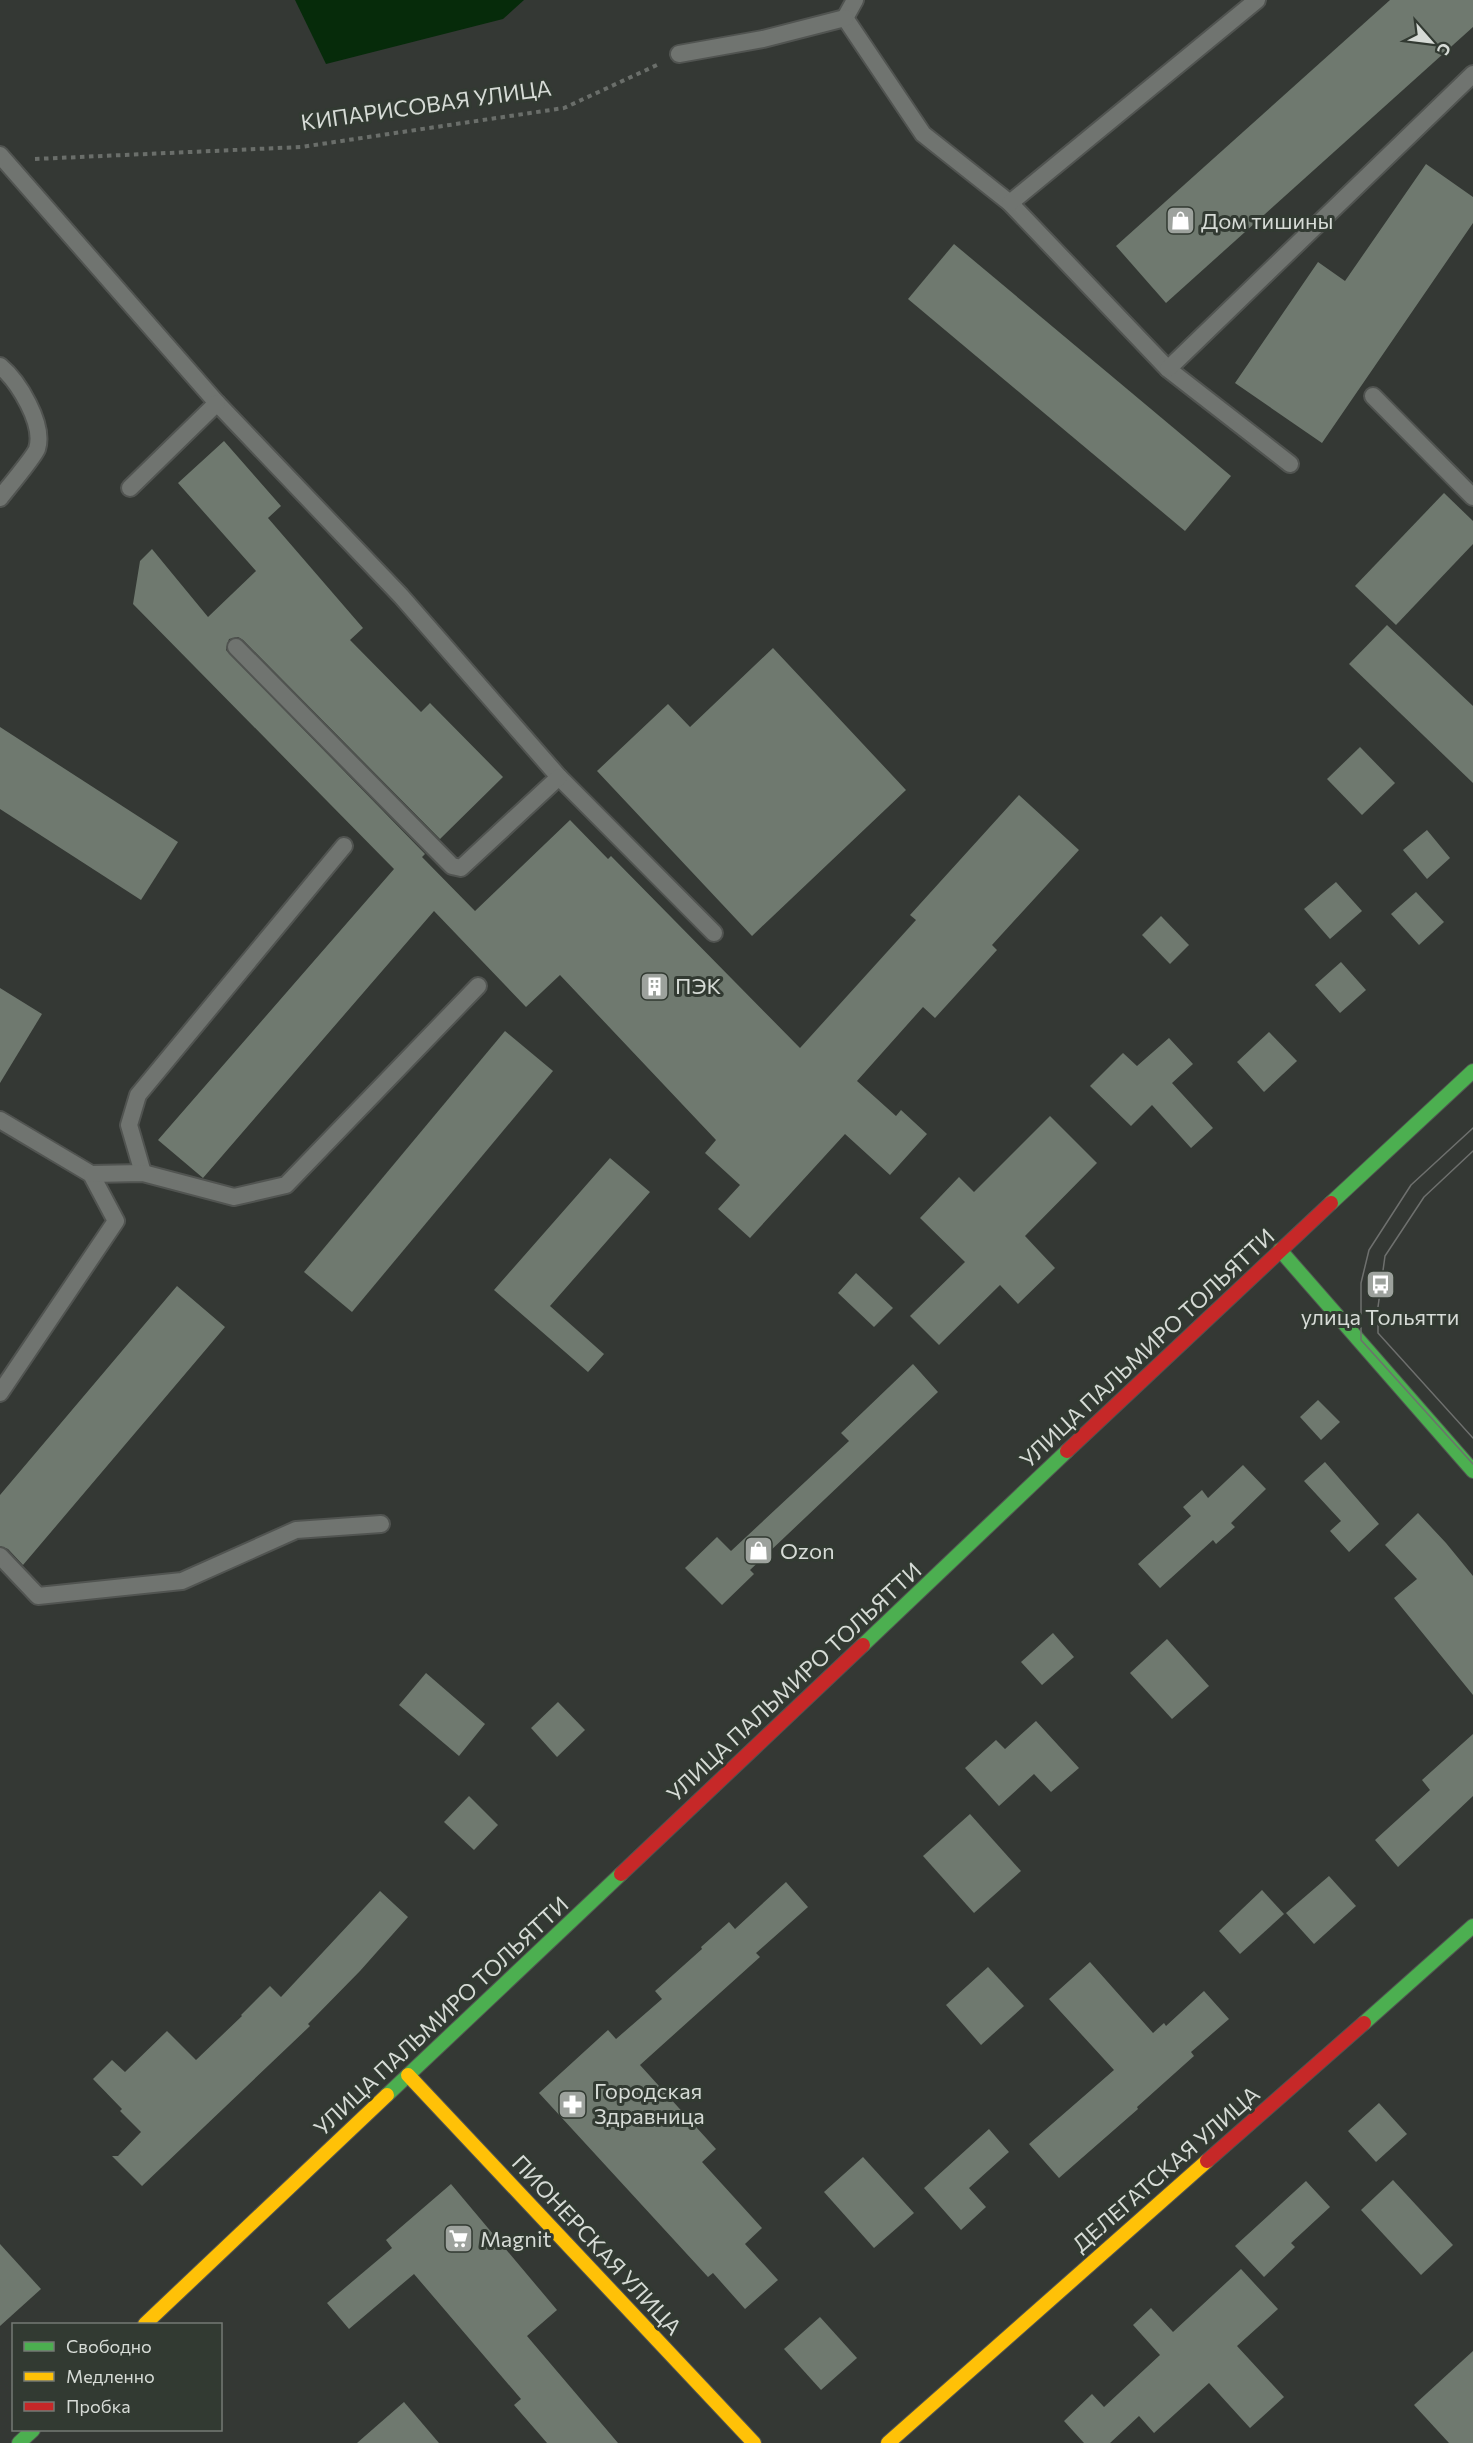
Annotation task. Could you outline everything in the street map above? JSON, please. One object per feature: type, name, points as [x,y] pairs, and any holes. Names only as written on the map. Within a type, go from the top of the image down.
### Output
[{"type":"street","name":"УЛИЦА ПАЛЬМИРО ТОЛЬЯТТИ","points":[[147,2323],[1280,1250],[1473,1071]]},
{"type":"street","points":[[1280,1250],[1473,1472]]},
{"type":"street","name":"ДЕЛЕГАТСКАЯ УЛИЦА","points":[[888,2443],[1473,1926]]},
{"type":"street","name":"ПИОНЕРСКАЯ УЛИЦА","points":[[408,2075],[754,2443]]},
{"type":"street","points":[[19,2443],[32,2431]]},
{"type":"lane","points":[[679,54],[763,39],[844,18],[855,0]]},
{"type":"lane","points":[[1010,203],[1257,0]]},
{"type":"lane","points":[[844,18],[923,134],[1010,203],[1168,369],[1290,464]]},
{"type":"lane","points":[[1168,369],[1473,74]]},
{"type":"lane","points":[[2,158],[217,403],[401,596],[559,777],[714,933]]},
{"type":"lane","points":[[0,366],[10,375],[37,418],[37,449],[0,498]]},
{"type":"lane","points":[[1372,396],[1473,497]]},
{"type":"lane","points":[[130,488],[217,403]]},
{"type":"lane","points":[[236,647],[452,866],[461,868],[559,777]]},
{"type":"lane","points":[[142,1173],[129,1125],[138,1095],[344,846]]},
{"type":"lane","points":[[91,1174],[142,1173],[234,1197],[286,1185],[478,986]]},
{"type":"lane","points":[[0,1120],[91,1174],[116,1221],[0,1393]]},
{"type":"lane","points":[[0,1556],[38,1596],[182,1581],[296,1530],[381,1524]]},
{"type":"path","name":"КИПАРИСОВАЯ УЛИЦА","points":[[2,158],[301,147],[564,108],[679,54]]},
{"type":"shaded area","points":[[295,0],[524,0],[503,19],[326,64]]},
{"type":"building","points":[[1390,0],[1473,0],[1473,27],[1166,303],[1116,246]]},
{"type":"building","points":[[1426,164],[1473,197],[1473,223],[1322,443],[1235,383],[1318,262],[1345,281]]},
{"type":"building","points":[[954,244],[1231,476],[1185,531],[908,299]]},
{"type":"building","points":[[224,441],[281,506],[268,518],[363,628],[350,640],[421,712],[430,703],[503,777],[440,839],[243,640],[238,637],[229,639],[226,650],[425,854],[422,857],[475,911],[570,820],[608,859],[611,856],[800,1048],[916,920],[910,915],[1019,795],[1079,850],[992,945],[997,950],[935,1018],[923,1007],[857,1081],[896,1116],[901,1110],[927,1134],[890,1175],[845,1134],[750,1238],[718,1209],[740,1185],[705,1153],[716,1140],[560,975],[526,1007],[434,911],[203,1178],[158,1140],[394,869],[133,604],[140,561],[152,549],[208,617],[256,571],[178,483]]},
{"type":"building","points":[[1444,493],[1473,521],[1473,544],[1396,625],[1355,586]]},
{"type":"building","points":[[1387,625],[1473,706],[1473,783],[1349,664]]},
{"type":"building","points":[[773,648],[906,790],[752,936],[597,771],[668,704],[690,727]]},
{"type":"building","points":[[0,727],[178,842],[141,900],[0,809]]},
{"type":"building","points":[[1360,747],[1395,783],[1362,815],[1327,779]]},
{"type":"building","points":[[1427,830],[1450,858],[1427,879],[1403,850]]},
{"type":"building","points":[[1336,882],[1362,911],[1330,939],[1304,909]]},
{"type":"building","points":[[1416,892],[1444,922],[1419,945],[1391,914]]},
{"type":"building","points":[[1161,916],[1189,945],[1170,964],[1142,935]]},
{"type":"building","points":[[1341,962],[1366,990],[1340,1013],[1315,985]]},
{"type":"building","points":[[0,988],[42,1014],[0,1083]]},
{"type":"building","points":[[505,1031],[553,1071],[352,1312],[304,1272]]},
{"type":"building","points":[[1269,1032],[1297,1061],[1264,1092],[1237,1062]]},
{"type":"building","points":[[1169,1038],[1193,1064],[1172,1083],[1213,1128],[1191,1148],[1152,1105],[1131,1126],[1090,1086],[1123,1053],[1137,1066]]},
{"type":"building","points":[[1050,1116],[1097,1163],[1025,1236],[1055,1268],[1018,1304],[1000,1285],[939,1345],[910,1316],[965,1262],[920,1218],[959,1177],[974,1192]]},
{"type":"building","points":[[610,1158],[650,1192],[550,1306],[604,1354],[588,1372],[494,1290]]},
{"type":"building","points":[[856,1273],[893,1308],[874,1327],[838,1293]]},
{"type":"building","points":[[177,1286],[225,1327],[23,1565],[8,1549],[0,1546],[0,1495]]},
{"type":"building","points":[[913,1364],[938,1392],[750,1570],[754,1574],[722,1605],[685,1568],[717,1537],[731,1551],[849,1441],[841,1433]]},
{"type":"building","points":[[1318,1400],[1340,1422],[1321,1440],[1300,1417]]},
{"type":"building","points":[[1325,1462],[1379,1524],[1349,1552],[1330,1531],[1341,1521],[1304,1481]]},
{"type":"building","points":[[1243,1465],[1266,1489],[1231,1523],[1235,1527],[1216,1544],[1213,1540],[1160,1588],[1138,1564],[1191,1516],[1183,1507],[1202,1490],[1208,1498]]},
{"type":"building","points":[[1418,1513],[1473,1576],[1473,1695],[1394,1598],[1417,1579],[1385,1545]]},
{"type":"building","points":[[1053,1633],[1074,1657],[1042,1685],[1021,1662]]},
{"type":"building","points":[[1167,1639],[1209,1686],[1172,1719],[1130,1673]]},
{"type":"building","points":[[426,1673],[485,1724],[459,1756],[399,1705]]},
{"type":"building","points":[[558,1702],[585,1730],[557,1757],[531,1728]]},
{"type":"building","points":[[1036,1721],[1079,1768],[1051,1792],[1034,1774],[999,1806],[965,1768],[996,1740],[1005,1749]]},
{"type":"building","points":[[1473,1734],[1473,1796],[1398,1867],[1375,1840],[1430,1790],[1422,1780]]},
{"type":"building","points":[[469,1796],[498,1825],[474,1850],[444,1822]]},
{"type":"building","points":[[970,1814],[1021,1871],[974,1913],[923,1856]]},
{"type":"building","points":[[1329,1876],[1356,1906],[1314,1944],[1286,1913]]},
{"type":"building","points":[[786,1882],[808,1907],[756,1953],[760,1957],[640,2065],[716,2149],[702,2162],[762,2228],[745,2244],[778,2280],[745,2309],[713,2273],[708,2277],[539,2093],[608,2030],[616,2039],[662,1999],[655,1991],[702,1949],[701,1947],[729,1922],[735,1929]]},
{"type":"building","points":[[1262,1890],[1284,1914],[1240,1954],[1219,1931]]},
{"type":"building","points":[[380,1891],[408,1917],[360,1971],[308,2024],[310,2026],[142,2186],[112,2156],[118,2156],[141,2132],[93,2079],[112,2060],[125,2072],[167,2031],[196,2060],[270,1986],[281,1997]]},
{"type":"building","points":[[1090,1962],[1153,2033],[1164,2023],[1166,2026],[1204,1991],[1229,2019],[1191,2052],[1194,2056],[1137,2107],[1138,2109],[1059,2178],[1029,2144],[1114,2070],[1049,1999]]},
{"type":"building","points":[[988,1967],[1024,2006],[981,2045],[946,2005]]},
{"type":"building","points":[[1379,2103],[1407,2134],[1376,2162],[1348,2131]]},
{"type":"building","points":[[989,2129],[1009,2152],[969,2188],[986,2207],[961,2230],[924,2188]]},
{"type":"building","points":[[863,2157],[914,2213],[874,2248],[824,2192]]},
{"type":"building","points":[[1393,2180],[1453,2245],[1421,2275],[1361,2210]]},
{"type":"building","points":[[1306,2181],[1330,2207],[1291,2243],[1295,2247],[1264,2277],[1235,2246]]},
{"type":"building","points":[[451,2184],[557,2310],[527,2336],[618,2443],[547,2443],[514,2405],[521,2399],[414,2274],[349,2329],[327,2303],[392,2248],[386,2240]]},
{"type":"building","points":[[0,2244],[41,2289],[0,2326]]},
{"type":"building","points":[[1241,2269],[1278,2309],[1237,2346],[1284,2397],[1250,2428],[1209,2383],[1154,2433],[1139,2416],[1110,2443],[1084,2443],[1064,2421],[1092,2394],[1104,2407],[1160,2355],[1133,2325],[1151,2308],[1173,2332]]},
{"type":"building","points":[[820,2317],[857,2358],[821,2390],[784,2349]]},
{"type":"building","points":[[1473,2351],[1473,2443],[1449,2443],[1414,2405]]},
{"type":"building","points":[[404,2402],[439,2443],[357,2443]]},
{"type":"tram line","points":[[1473,1128],[1411,1185],[1369,1250],[1361,1283],[1361,1340],[1473,1464]]},
{"type":"tram line","points":[[1473,1151],[1424,1197],[1385,1256],[1378,1307],[1378,1333],[1473,1438]]},
{"type":"traffic: fast","points":[[1331,1203],[1473,1071]]},
{"type":"traffic: fast","points":[[1280,1250],[1473,1471]]},
{"type":"traffic: fast","points":[[863,1645],[1067,1451]]},
{"type":"traffic: fast","points":[[387,2095],[621,1874]]},
{"type":"traffic: fast","points":[[1364,2023],[1473,1926]]},
{"type":"traffic: fast","points":[[19,2443],[32,2431]]},
{"type":"traffic: slow","points":[[408,2075],[754,2443]]},
{"type":"traffic: slow","points":[[146,2323],[387,2095]]},
{"type":"traffic: slow","points":[[888,2443],[1207,2161]]},
{"type":"traffic: jam","points":[[1067,1451],[1331,1203]]},
{"type":"traffic: jam","points":[[621,1874],[863,1645]]},
{"type":"traffic: jam","points":[[1207,2161],[1364,2023]]},
{"type":"place","name":"Дом тишины","points":[[1180,221]]},
{"type":"place","name":"ПЭК","points":[[654,986]]},
{"type":"place","name":"улица Тольятти","points":[[1380,1285]]},
{"type":"place","name":"Ozon","points":[[759,1551]]},
{"type":"place","name":"Городская Здравница","points":[[573,2104]]},
{"type":"place","name":"Magnit","points":[[459,2239]]}]
